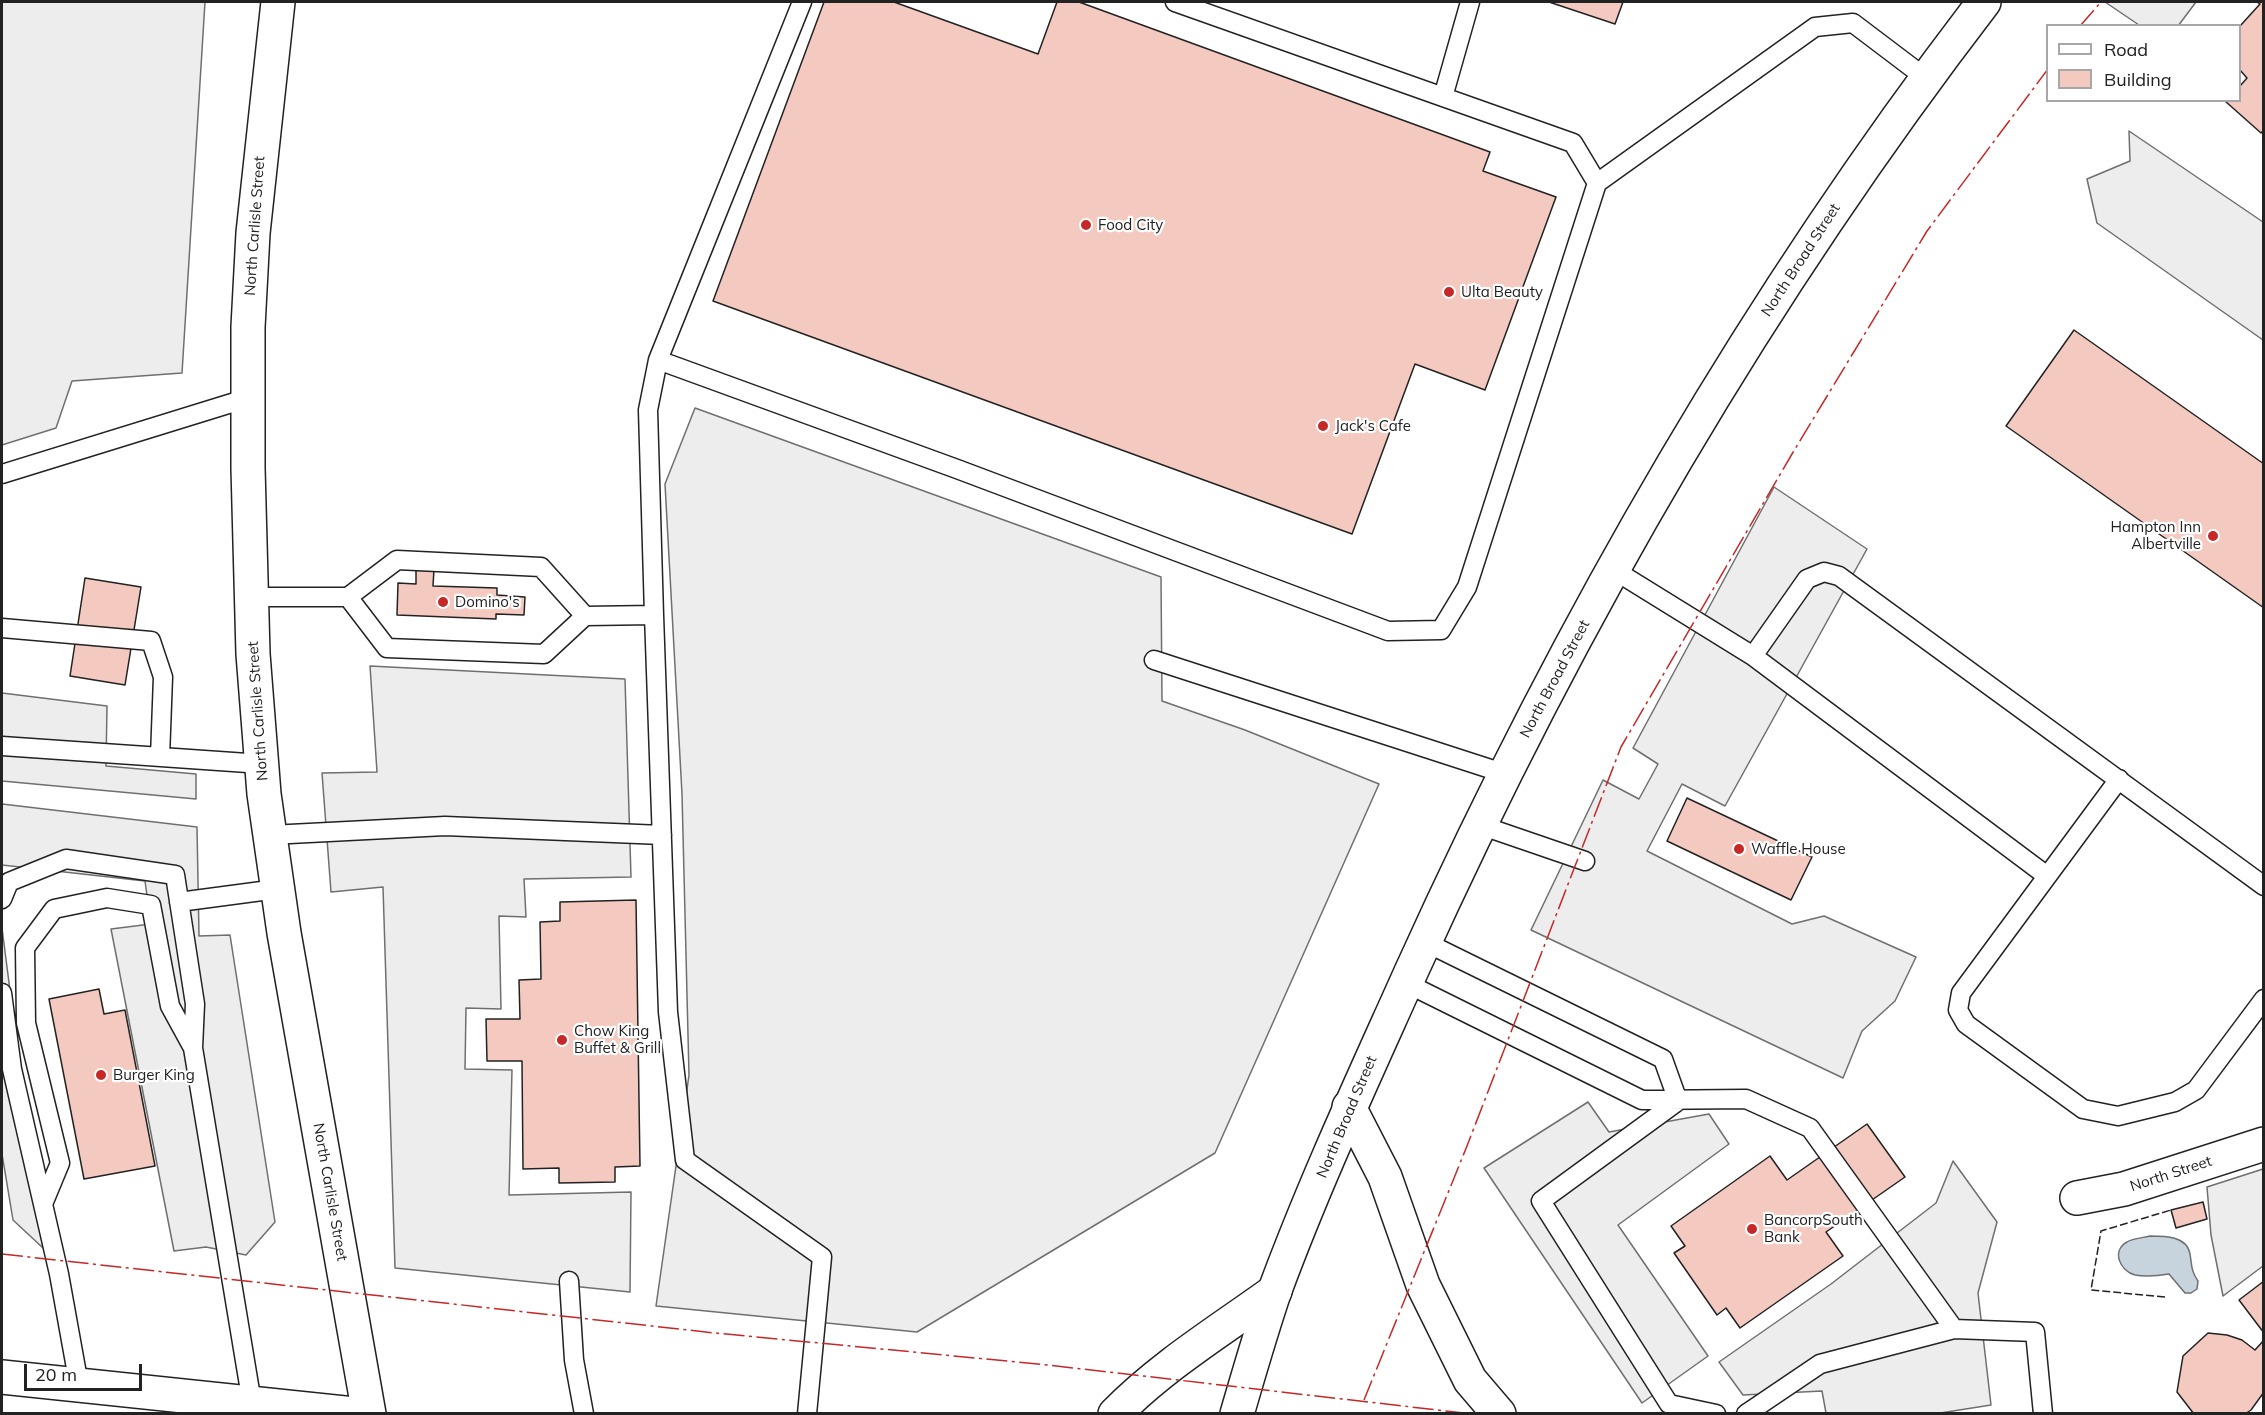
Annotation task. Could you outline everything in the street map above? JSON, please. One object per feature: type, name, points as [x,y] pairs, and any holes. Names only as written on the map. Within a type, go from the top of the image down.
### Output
[{"type":"main road","name":"North Carlisle Street","points":[[278,2],[253,233],[248,327],[253,654],[262,764],[277,889],[369,1413]]},
{"type":"main road","name":"North Broad Street","points":[[1237,1413],[1275,1291],[1349,1107],[1480,825],[1545,696],[1656,492],[1778,293],[1829,216],[1984,2]]},
{"type":"main road","points":[[1349,1107],[1385,1177],[1423,1285],[1470,1380],[1499,1413]]},
{"type":"main road","name":"North Street","points":[[2077,1198],[2124,1188],[2264,1144]]},
{"type":"main road","points":[[1115,1413],[1191,1351],[1275,1291]]},
{"type":"main road","points":[[2,1377],[354,1413]]},
{"type":"lane","points":[[801,2],[658,360],[648,410],[668,1012],[685,1160],[822,1257],[807,1413]]},
{"type":"lane","points":[[1175,2],[1573,143],[1597,183]]},
{"type":"lane","points":[[1443,97],[1470,2]]},
{"type":"lane","points":[[658,360],[966,472],[1388,631],[1441,630],[1467,587],[1597,183],[1815,27],[1853,23],[1927,79]]},
{"type":"lane","points":[[2,474],[248,398]]},
{"type":"lane","points":[[252,597],[348,597],[397,560],[541,567],[585,616]]},
{"type":"lane","points":[[1614,570],[1753,656],[2047,876]]},
{"type":"lane","points":[[1753,656],[1807,579],[1824,572],[1839,576],[2264,886]]},
{"type":"lane","points":[[348,597],[387,648],[544,654],[585,616],[654,615]]},
{"type":"lane","points":[[2,628],[151,641],[163,678],[160,757]]},
{"type":"lane","points":[[1154,660],[1506,774]]},
{"type":"lane","points":[[2,746],[262,764]]},
{"type":"lane","points":[[2119,779],[1962,993],[1958,1010],[1966,1024],[2083,1109],[2118,1116],[2175,1102],[2196,1090],[2264,999]]},
{"type":"lane","points":[[1480,825],[1585,861]]},
{"type":"lane","points":[[270,835],[445,826],[662,835]]},
{"type":"lane","points":[[2,899],[9,882],[66,859],[175,875],[195,1004],[193,1048],[252,1403]]},
{"type":"lane","points":[[179,902],[277,889]]},
{"type":"lane","points":[[43,1204],[60,1163],[26,1023],[25,948],[54,909],[107,898],[151,905],[170,1006],[193,1048]]},
{"type":"lane","points":[[1425,942],[1663,1059],[1678,1101]]},
{"type":"lane","points":[[1406,983],[1642,1100],[1746,1099],[1810,1128],[1954,1329]]},
{"type":"lane","points":[[2,993],[12,1069],[59,1274],[79,1385]]},
{"type":"lane","points":[[1678,1101],[1541,1201],[1669,1404],[1716,1413]]},
{"type":"lane","points":[[569,1281],[574,1360],[584,1413]]},
{"type":"lane","points":[[1746,1413],[1820,1364],[1954,1329],[2035,1332],[2043,1413]]},
{"type":"shaded area","points":[[2,2],[205,2],[182,373],[72,381],[56,428],[2,445]]},
{"type":"shaded area","points":[[2105,2],[2196,2],[2180,24],[2138,24]]},
{"type":"shaded area","points":[[2129,131],[2263,222],[2263,340],[2097,223],[2087,179],[2130,161]]},
{"type":"shaded area","points":[[695,408],[1161,577],[1162,701],[1245,730],[1379,784],[1215,1153],[917,1332],[656,1306],[689,1075],[682,794],[665,484]]},
{"type":"shaded area","points":[[1774,487],[1867,549],[1725,806],[1682,784],[1647,851],[1792,924],[1824,916],[1916,957],[1895,1001],[1862,1031],[1843,1078],[1531,930],[1603,780],[1639,799],[1658,764],[1633,748]]},
{"type":"shaded area","points":[[370,666],[625,679],[631,877],[524,879],[526,917],[499,916],[501,1009],[466,1008],[465,1069],[512,1070],[509,1195],[631,1192],[630,1292],[395,1268],[383,887],[331,892],[322,773],[377,772]]},
{"type":"shaded area","points":[[2,693],[107,706],[106,766],[196,774],[196,799],[2,781]]},
{"type":"shaded area","points":[[2,804],[197,827],[199,936],[230,935],[275,1222],[246,1255],[206,1247],[174,1251],[111,929],[151,924],[145,881],[2,865]]},
{"type":"shaded area","points":[[2,928],[43,1248],[13,1220],[2,1154]]},
{"type":"shaded area","points":[[1588,1102],[1609,1132],[1709,1114],[1729,1144],[1618,1225],[1708,1356],[1642,1403],[1484,1168]]},
{"type":"shaded area","points":[[1953,1161],[1997,1222],[1978,1293],[1991,1405],[1934,1414],[1826,1413],[1822,1391],[1743,1395],[1719,1362],[1831,1284],[1936,1203]]},
{"type":"shaded area","points":[[2263,1169],[2263,1266],[2223,1296],[2211,1235],[2207,1187]]},
{"type":"shaded area","points":[[2150,1236],[2174,1238],[2185,1244],[2198,1281],[2197,1289],[2191,1293],[2185,1293],[2169,1274],[2139,1276],[2125,1269],[2119,1260],[2119,1250],[2122,1246],[2132,1240]]},
{"type":"building","points":[[824,2],[894,2],[1038,54],[1057,2],[1079,2],[1490,152],[1483,171],[1556,197],[1485,390],[1415,364],[1352,534],[713,301]]},
{"type":"building","points":[[1549,2],[1623,2],[1615,24]]},
{"type":"building","points":[[2257,2],[2264,2],[2264,130],[2261,133],[2226,102],[2241,102],[2241,85],[2247,78],[2241,71],[2241,25],[2260,4]]},
{"type":"building","name":"Hampton Inn Albertville","points":[[2074,330],[2264,464],[2264,608],[2006,426]]},
{"type":"building","points":[[416,569],[434,569],[433,586],[497,588],[497,595],[525,597],[524,615],[496,614],[496,619],[397,615],[398,583],[416,584]]},
{"type":"building","points":[[85,578],[141,587],[125,685],[70,676]]},
{"type":"building","name":"Waffle House","points":[[1687,798],[1812,857],[1791,900],[1667,841]]},
{"type":"building","name":"Chow King Buffet & Grill","points":[[636,900],[640,1166],[615,1167],[615,1182],[559,1183],[559,1168],[523,1169],[522,1061],[487,1061],[486,1019],[520,1019],[519,980],[541,979],[540,922],[560,921],[560,902]]},
{"type":"building","points":[[99,989],[104,1014],[125,1010],[155,1166],[84,1179],[49,999]]},
{"type":"building","name":"BancorpSouth Bank","points":[[1867,1124],[1905,1177],[1826,1232],[1843,1256],[1740,1328],[1726,1308],[1717,1315],[1674,1253],[1685,1246],[1671,1226],[1770,1156],[1787,1180]]},
{"type":"building","points":[[2203,1202],[2207,1219],[2176,1228],[2171,1210]]},
{"type":"building","points":[[2264,1281],[2264,1333],[2239,1300]]},
{"type":"building","points":[[2208,1333],[2227,1335],[2242,1340],[2255,1350],[2264,1340],[2264,1392],[2251,1410],[2245,1414],[2194,1414],[2177,1392],[2183,1356]]},
{"type":"fence","points":[[2165,1297],[2091,1290],[2101,1231],[2171,1210]]},
{"type":"power","points":[[2082,24],[2101,2]]},
{"type":"power","points":[[1364,1400],[1467,1146],[1621,747],[1792,454],[1927,231],[2046,72]]},
{"type":"power","points":[[2,1254],[715,1333],[1048,1365],[1472,1414]]},
{"type":"place","name":"Food City","points":[[1086,225]]},
{"type":"place","name":"Ulta Beauty","points":[[1449,292]]},
{"type":"place","name":"Jack's Cafe","points":[[1323,426]]},
{"type":"place","name":"Hampton Inn Albertville","points":[[2213,536]]},
{"type":"place","name":"Domino's","points":[[443,602]]},
{"type":"place","name":"Waffle House","points":[[1739,849]]},
{"type":"place","name":"Chow King Buffet & Grill","points":[[562,1040]]},
{"type":"place","name":"Burger King","points":[[101,1075]]},
{"type":"place","name":"BancorpSouth Bank","points":[[1752,1229]]}]
